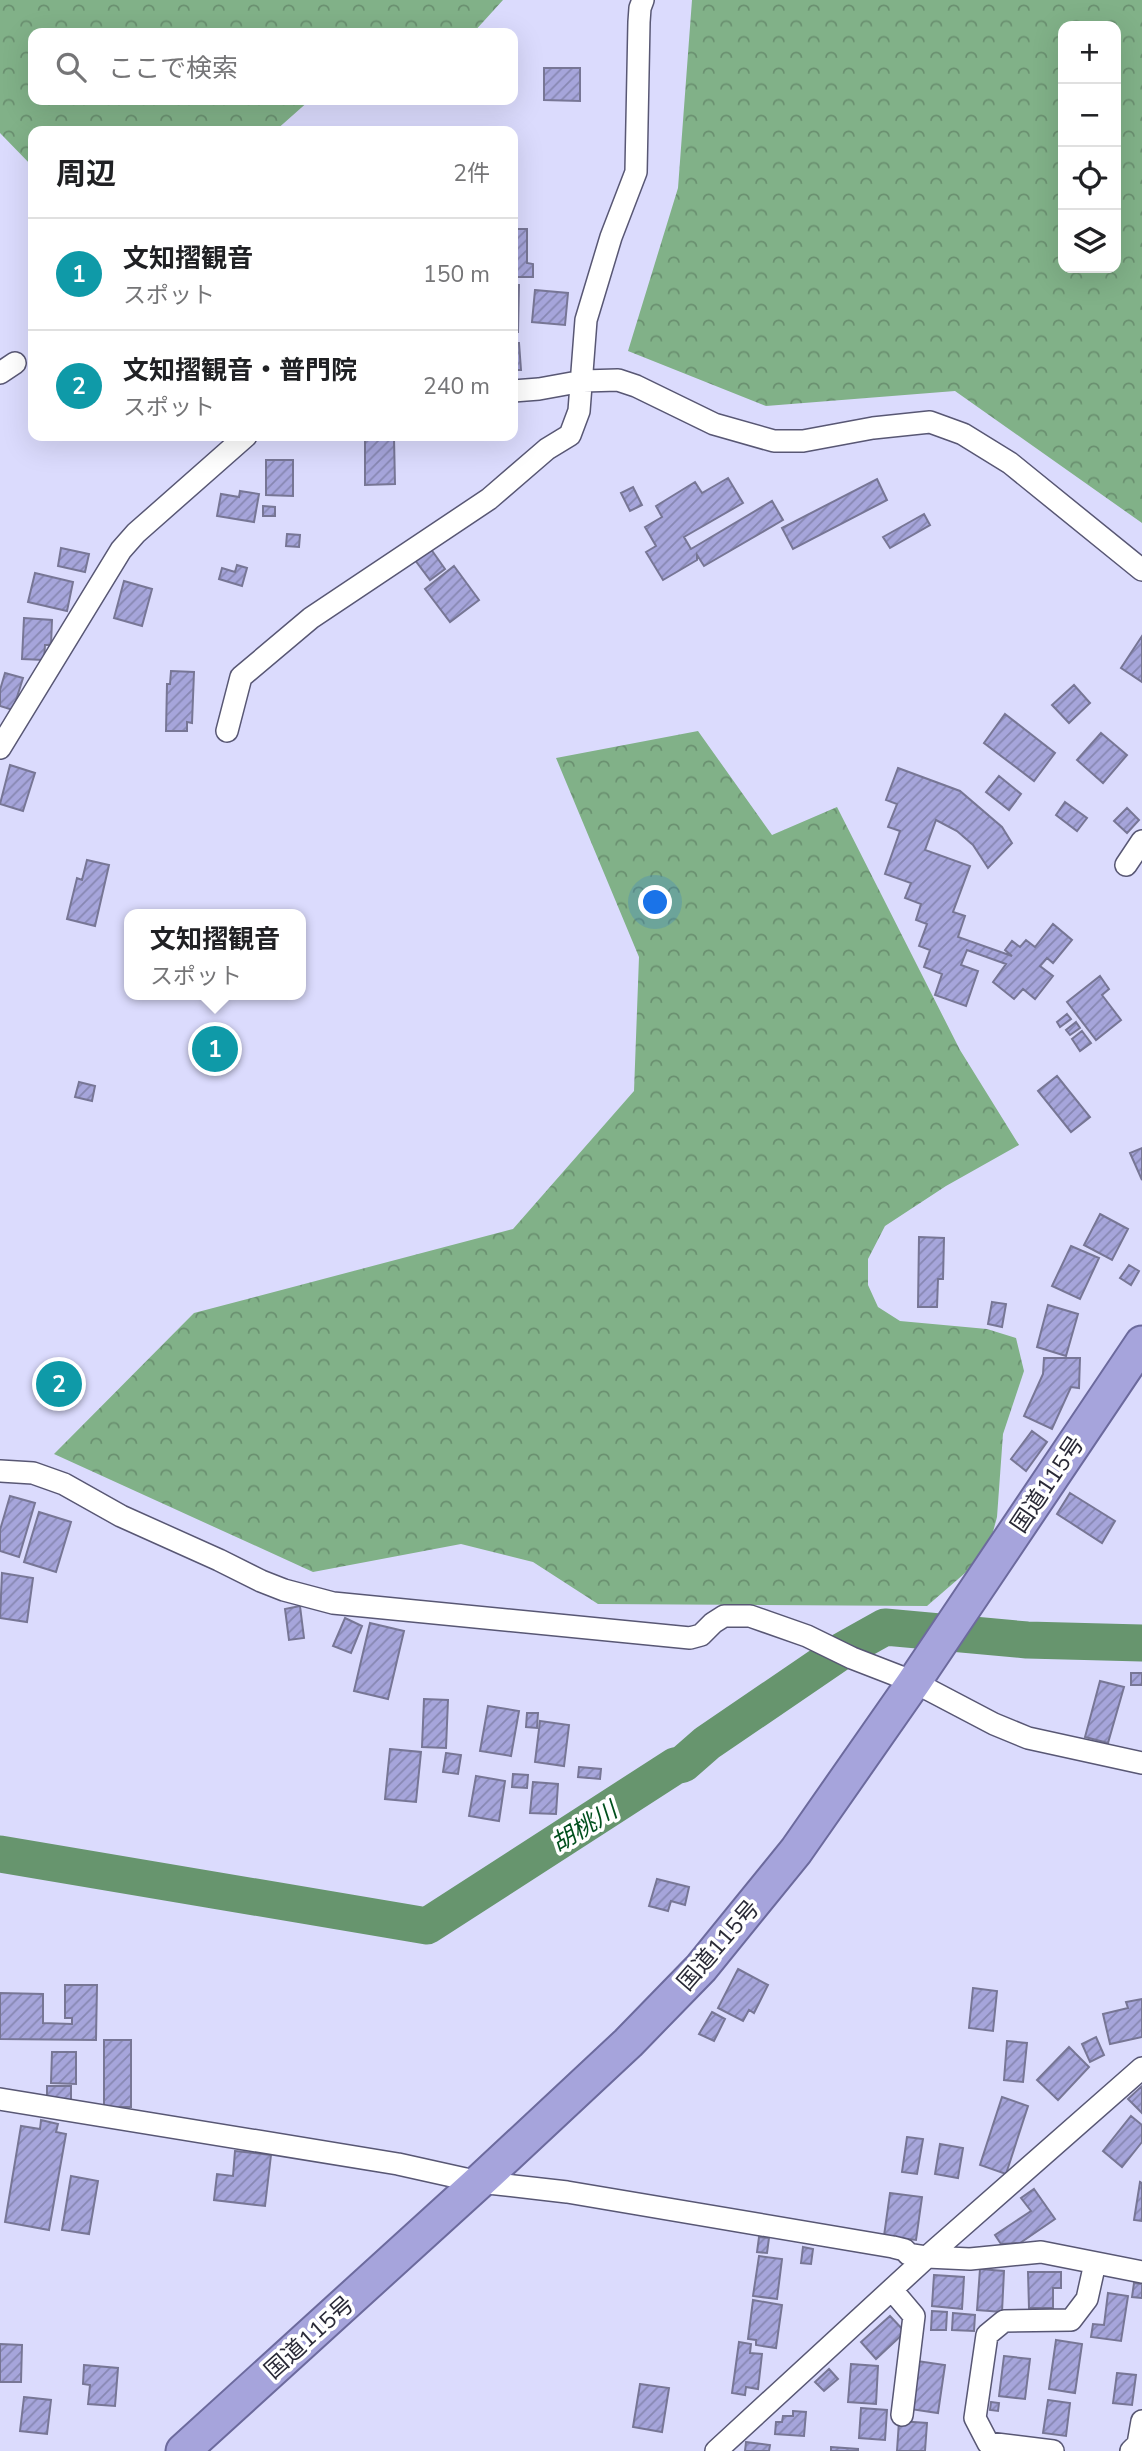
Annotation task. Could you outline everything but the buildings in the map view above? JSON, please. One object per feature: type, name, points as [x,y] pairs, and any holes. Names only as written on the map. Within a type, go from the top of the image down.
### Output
[{"type":"highway","name":"国道115号","points":[[183,2451],[480,2182],[628,2043],[701,1968],[796,1851],[914,1682],[1142,1344]]},
{"type":"street","points":[[227,731],[241,677],[311,618],[489,499],[547,449],[570,435],[579,411],[586,320],[611,237],[636,172],[639,22],[643,0]]},
{"type":"street","points":[[518,391],[583,381],[618,380],[714,424],[774,440],[803,441],[930,422],[963,434],[1010,463],[1142,570]]},
{"type":"street","points":[[0,748],[121,550],[136,533],[240,441]]},
{"type":"street","points":[[1126,865],[1142,841]]},
{"type":"street","points":[[0,1472],[33,1473],[64,1484],[121,1516],[261,1581],[333,1603],[690,1638],[701,1635],[712,1623],[724,1616],[750,1616],[807,1636],[852,1658],[914,1682],[993,1724],[1028,1738],[1142,1762]]},
{"type":"street","points":[[716,2451],[927,2257],[1142,2068]]},
{"type":"street","points":[[0,2099],[398,2164],[480,2182],[567,2192],[892,2247],[905,2250],[908,2254],[927,2257],[970,2259],[1033,2251],[1142,2272]]},
{"type":"street","points":[[1053,2451],[988,2443],[975,2418],[987,2335],[1004,2321],[1072,2320],[1087,2299],[1095,2263]]},
{"type":"street","points":[[892,2290],[914,2316],[902,2415]]},
{"type":"street","points":[[1130,2451],[1138,2444],[1142,2421]]},
{"type":"green space","points":[[0,0],[503,0],[478,28],[28,28],[28,105],[304,105],[281,126],[28,126],[28,162],[0,133]]},
{"type":"green space","points":[[692,0],[1142,0],[1142,523],[955,391],[766,406],[628,351],[678,188]]},
{"type":"green space","points":[[698,731],[772,835],[837,807],[960,1050],[1019,1145],[946,1186],[885,1226],[868,1259],[868,1285],[878,1307],[900,1321],[987,1329],[1016,1338],[1024,1371],[1003,1434],[997,1517],[987,1554],[927,1606],[598,1604],[533,1562],[461,1544],[313,1572],[54,1454],[194,1313],[513,1229],[634,1091],[639,957],[556,758]]},
{"type":"waterway","name":"胡桃川","points":[[0,1854],[427,1926],[675,1766],[683,1764],[707,1743],[842,1651],[885,1627],[1027,1640],[1142,1643]]},
{"type":"place","name":"文知摺観音","points":[[215,1049]]},
{"type":"place","name":"文知摺観音・普門院","points":[[59,1384]]}]
